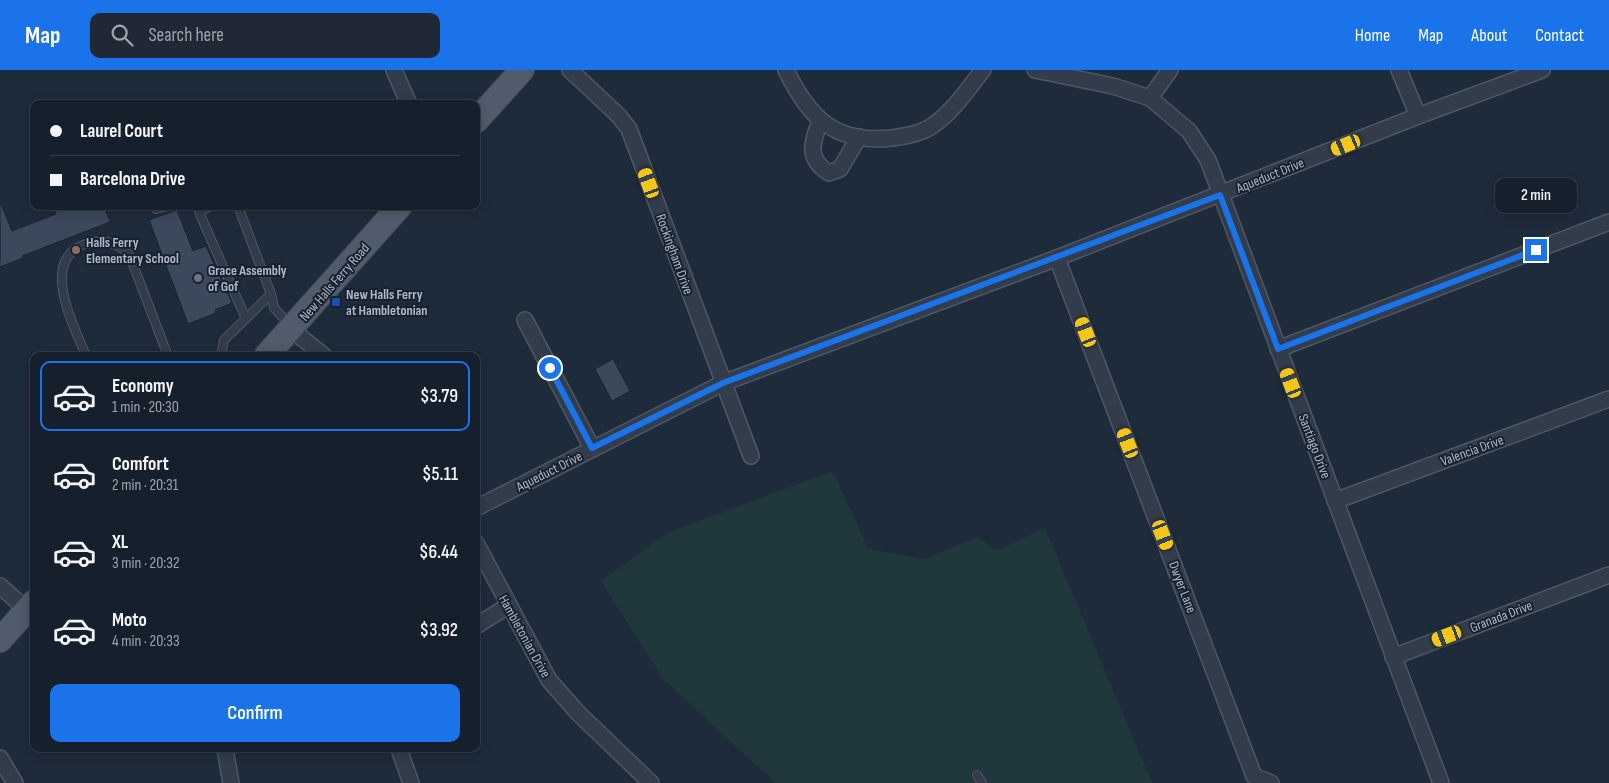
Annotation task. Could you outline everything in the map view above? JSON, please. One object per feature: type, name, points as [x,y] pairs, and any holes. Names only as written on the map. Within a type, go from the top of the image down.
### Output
[{"type":"main road","points":[[480,117],[522,70]]},
{"type":"main road","name":"New Halls Ferry Road","points":[[270,352],[396,210]]},
{"type":"main road","points":[[0,640],[30,606]]},
{"type":"street","points":[[394,70],[406,100]]},
{"type":"street","name":"Rockingham Drive","points":[[570,70],[619,116],[629,129],[752,456]]},
{"type":"street","points":[[786,70],[799,97],[820,121],[843,134],[873,140],[906,136],[930,128],[947,115],[983,70]]},
{"type":"street","name":"Santiago Drive","points":[[1035,70],[1113,86],[1150,98],[1189,131],[1208,160],[1441,783]]},
{"type":"street","points":[[1150,98],[1170,70]]},
{"type":"street","points":[[1399,70],[1418,116]]},
{"type":"street","name":"Aqueduct Drive","points":[[480,506],[723,383],[1057,258],[1418,116],[1542,70]]},
{"type":"street","points":[[820,121],[813,141],[813,154],[816,165],[828,173],[840,169],[859,137]]},
{"type":"street","points":[[1278,349],[1609,222]]},
{"type":"street","name":"Dwyer Lane","points":[[1057,258],[1253,779],[1271,783]]},
{"type":"street","points":[[524,320],[592,448]]},
{"type":"street","points":[[292,329],[319,352]]},
{"type":"street","name":"Valencia Drive","points":[[1335,502],[1609,399]]},
{"type":"street","name":"Hambletonian Drive","points":[[480,551],[549,680],[578,713],[651,783]]},
{"type":"street","name":"Granada Drive","points":[[1394,657],[1609,575]]},
{"type":"street","points":[[0,586],[30,606]]},
{"type":"street","points":[[480,624],[508,606]]},
{"type":"street","points":[[226,752],[231,783]]},
{"type":"street","points":[[400,752],[410,783]]},
{"type":"street","points":[[0,758],[15,783]]},
{"type":"lane","points":[[196,210],[246,318]]},
{"type":"lane","points":[[240,210],[271,294],[274,308],[292,329]]},
{"type":"lane","points":[[84,352],[62,292],[61,275],[63,264],[79,246],[100,241],[119,245],[129,254],[166,352]]},
{"type":"lane","points":[[222,352],[224,340],[271,294]]},
{"type":"lane","points":[[977,775],[982,783]]},
{"type":"green space","points":[[833,471],[868,549],[924,559],[978,537],[996,551],[1045,528],[1152,783],[776,783],[663,679],[601,581],[667,533]]},
{"type":"building","points":[[0,201],[12,231],[56,214],[54,210],[106,210],[110,222],[22,256],[23,258],[0,267]]},
{"type":"building","name":"Grace Assembly of Gof","points":[[177,210],[193,251],[206,246],[232,303],[215,310],[216,313],[188,324],[149,220]]},
{"type":"building","points":[[613,359],[630,391],[612,401],[595,369]]},
{"type":"place","name":"Halls Ferry Elementary School","points":[[76,250]]},
{"type":"place","name":"Grace Assembly of Gof","points":[[198,278]]},
{"type":"place","name":"New Halls Ferry at Hambletonian","points":[[336,302]]},
{"type":"route","points":[[550,368],[592,448],[723,383],[1220,195],[1278,349],[1536,250]]}]
